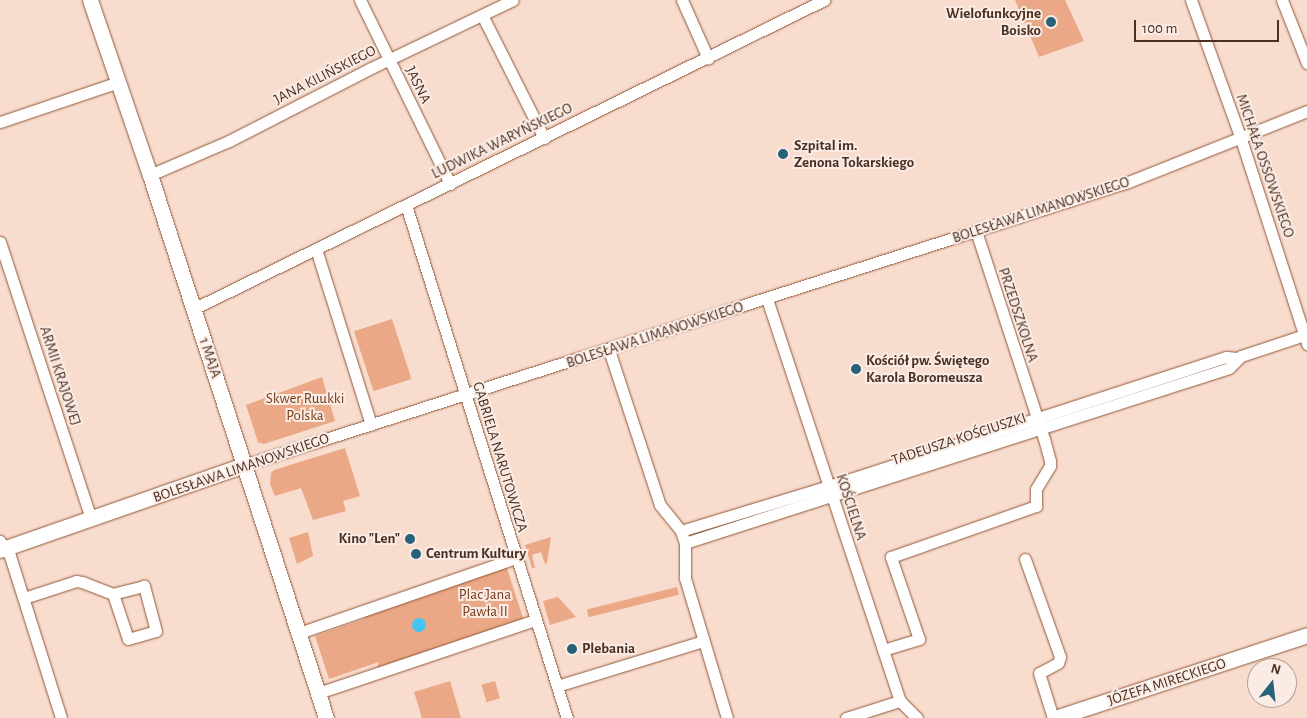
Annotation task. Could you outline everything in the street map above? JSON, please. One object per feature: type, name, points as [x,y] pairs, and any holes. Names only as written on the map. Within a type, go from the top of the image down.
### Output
[{"type":"street","name":"1 MAJA","points":[[90,0],[150,175],[326,718]]},
{"type":"street","name":"JASNA","points":[[360,0],[450,184]]},
{"type":"street","name":"JANA KILIŃSKIEGO","points":[[150,175],[229,141],[389,59],[513,0]]},
{"type":"street","points":[[682,0],[708,58]]},
{"type":"street","name":"LUDWIKA WARYŃSKIEGO","points":[[193,308],[824,0]]},
{"type":"street","name":"MICHAŁA OSSOWSKIEGO","points":[[1191,0],[1240,136],[1306,338]]},
{"type":"street","points":[[1282,0],[1307,63]]},
{"type":"street","points":[[482,15],[544,138]]},
{"type":"street","points":[[0,122],[119,82]]},
{"type":"street","name":"BOLESŁAWA LIMANOWSKIEGO","points":[[2,546],[91,519],[244,465],[609,350],[1128,182],[1307,111]]},
{"type":"street","name":"GABRIELA NARUTOWICZA","points":[[406,205],[567,718]]},
{"type":"street","name":"PRZEDSZKOLNA","points":[[882,650],[919,639],[892,557],[1036,506],[1036,489],[1050,461],[976,231]]},
{"type":"street","name":"ARMII KRAJOWEJ","points":[[0,242],[91,519]]},
{"type":"street","points":[[316,249],[371,425]]},
{"type":"street","name":"KOŚCIELNA","points":[[767,299],[900,701],[917,718]]},
{"type":"street","name":"TADEUSZA KOŚCIUSZKI","points":[[685,543],[1036,418],[1227,357],[1237,358],[1306,338]]},
{"type":"street","points":[[609,350],[660,505],[681,531],[685,543],[685,578],[727,718]]},
{"type":"street","name":"TADEUSZA KOŚCIUSZKI","points":[[681,531],[830,491]]},
{"type":"street","points":[[2,546],[24,598],[61,718]]},
{"type":"street","points":[[299,633],[516,558]]},
{"type":"street","points":[[1025,559],[1060,658],[1058,663],[1039,673],[1054,718]]},
{"type":"street","points":[[24,598],[76,581],[91,584],[113,594],[144,586],[156,631],[130,640],[127,638],[113,594]]},
{"type":"street","points":[[318,694],[536,620]]},
{"type":"street","name":"JÓZEFA MIRECKIEGO","points":[[1054,718],[1307,635]]},
{"type":"street","points":[[557,686],[703,641]]},
{"type":"street","points":[[846,718],[900,701]]},
{"type":"green space","name":"Wielofunkcyjne Boisko","points":[[1015,0],[1065,0],[1084,41],[1039,57]]},
{"type":"green space","points":[[392,319],[411,379],[373,391],[354,331]]},
{"type":"green space","name":"Skwer Ruukki Polska","points":[[322,377],[335,421],[264,444],[258,442],[246,405]]},
{"type":"green space","points":[[345,448],[360,496],[343,501],[346,511],[313,520],[301,488],[275,496],[270,484],[271,473],[274,470]]},
{"type":"green space","points":[[308,532],[313,556],[297,564],[289,538]]},
{"type":"green space","points":[[551,537],[547,563],[545,564],[541,552],[532,555],[535,568],[532,568],[525,545]]},
{"type":"green space","name":"Plac Jana Pawła II","points":[[506,565],[524,621],[376,670],[379,662],[329,679],[315,636],[364,619],[367,612]]},
{"type":"green space","points":[[677,587],[679,595],[589,617],[587,609]]},
{"type":"green space","points":[[558,597],[576,617],[550,625],[543,601]]},
{"type":"green space","points":[[450,681],[461,718],[422,718],[414,692]]},
{"type":"green space","points":[[495,681],[500,698],[487,702],[482,685]]},
{"type":"water","points":[[419,618],[424,620],[426,625],[424,630],[419,632],[414,630],[412,625],[414,620]]},
{"type":"place","name":"Wielofunkcyjne Boisko","points":[[1051,22]]},
{"type":"place","name":"Szpital im. Zenona Tokarskiego","points":[[783,154]]},
{"type":"place","name":"Kościół pw. Świętego Karola Boromeusza","points":[[856,369]]},
{"type":"place","name":"Kino \"Len\"","points":[[410,539]]},
{"type":"place","name":"Centrum Kultury","points":[[416,554]]},
{"type":"place","name":"Plebania","points":[[572,649]]}]
